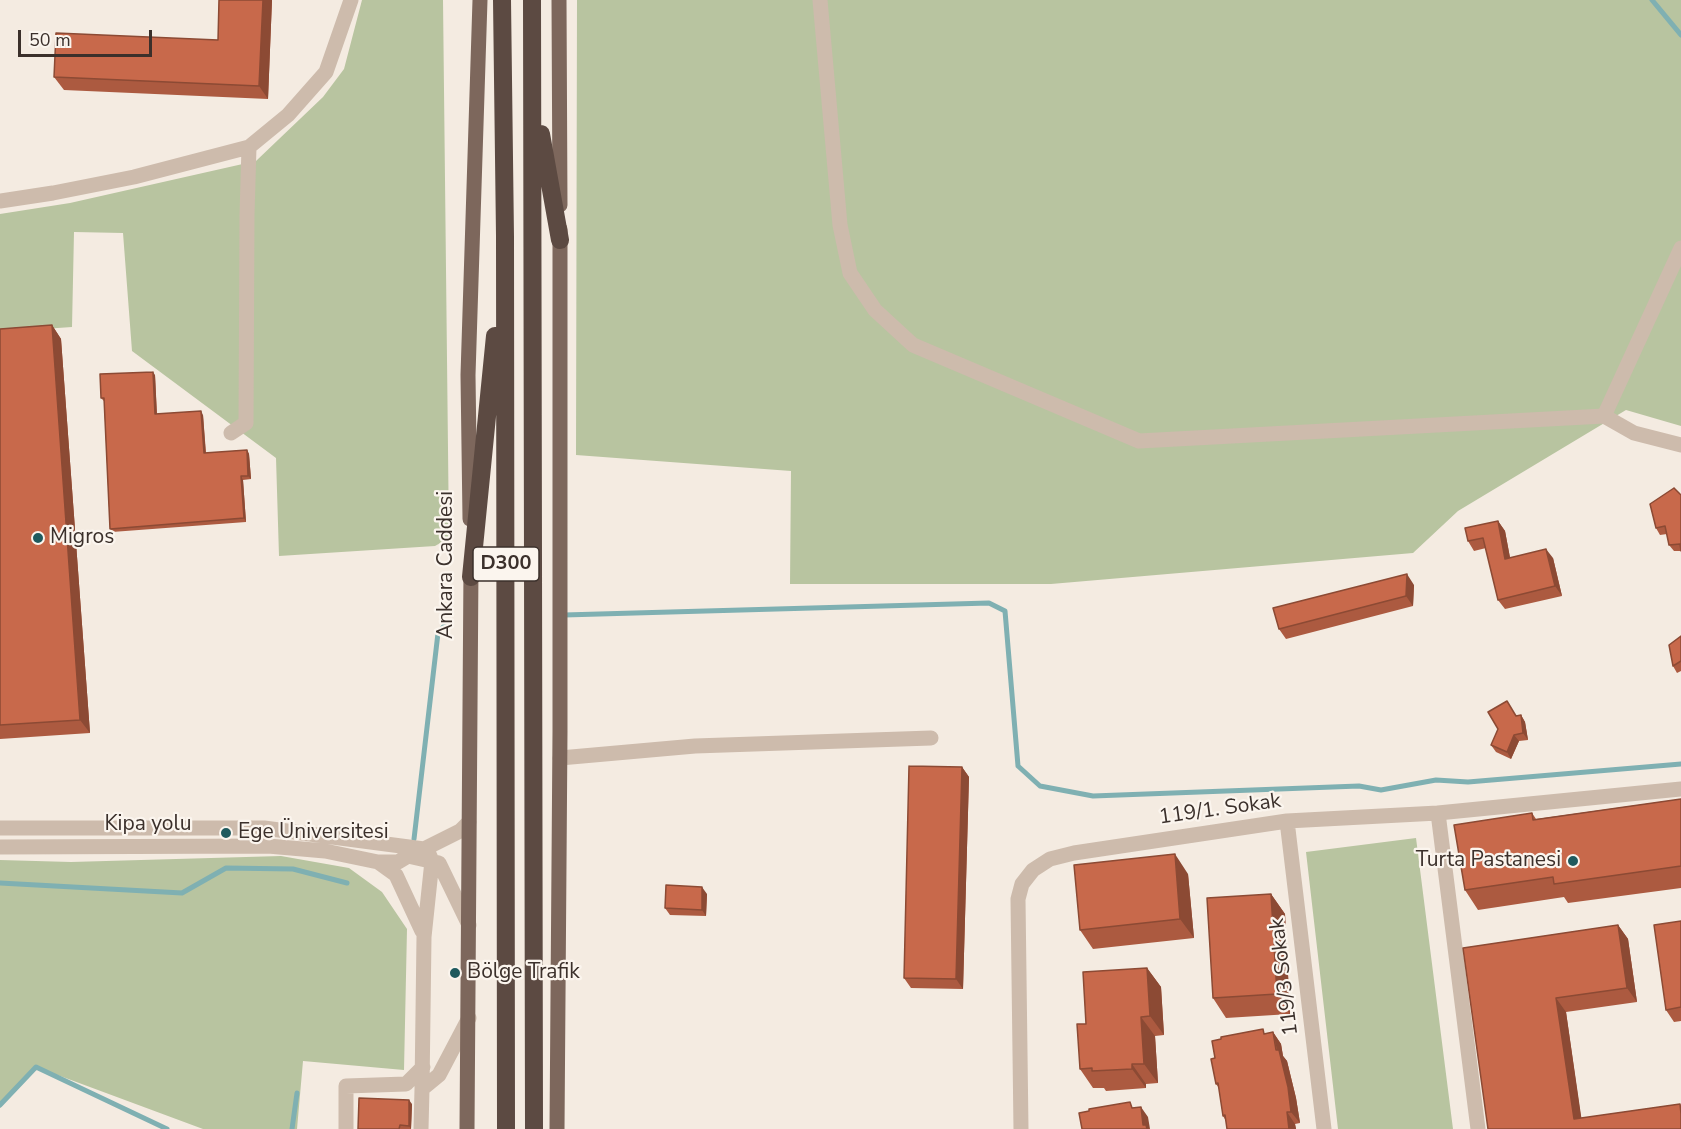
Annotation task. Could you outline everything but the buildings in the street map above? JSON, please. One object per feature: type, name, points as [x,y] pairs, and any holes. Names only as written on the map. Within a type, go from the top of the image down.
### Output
[{"type":"highway","name":"D300","points":[[502,0],[505,236],[506,1129]]},
{"type":"highway","name":"D300","points":[[532,0],[534,1129]]},
{"type":"highway","points":[[532,85],[560,240]]},
{"type":"highway","points":[[471,577],[505,236]]},
{"type":"main road","name":"Ankara Caddesi","points":[[467,1129],[471,577],[468,375],[480,0]]},
{"type":"main road","points":[[557,1129],[560,758],[559,0]]},
{"type":"street","points":[[0,201],[134,177],[249,147],[288,115],[326,72],[351,0]]},
{"type":"street","points":[[820,0],[840,225],[850,273],[875,310],[913,345],[1139,441],[1604,416],[1634,433],[1681,445]]},
{"type":"street","points":[[231,433],[246,423],[249,147]]},
{"type":"street","points":[[1604,416],[1681,248]]},
{"type":"street","points":[[560,758],[695,746],[931,738]]},
{"type":"street","name":"119/1. Sokak","points":[[1021,1129],[1018,899],[1022,884],[1033,870],[1050,859],[1074,853],[1287,821],[1438,813],[1681,789]]},
{"type":"street","points":[[1438,813],[1478,1129]]},
{"type":"street","name":"119/3 Sokak","points":[[1287,821],[1324,1129]]},
{"type":"street","points":[[428,855],[469,822]]},
{"type":"street","name":"Kipa yolu","points":[[0,828],[264,828],[428,855]]},
{"type":"street","name":"Kipa yolu","points":[[0,846],[268,846],[325,851],[378,862],[428,855]]},
{"type":"street","points":[[428,855],[439,863],[469,925]]},
{"type":"street","points":[[421,1129],[424,937],[428,855]]},
{"type":"street","points":[[378,862],[396,875],[424,937]]},
{"type":"street","points":[[422,1089],[439,1075],[469,1018]]},
{"type":"street","points":[[346,1129],[346,1086],[406,1084],[423,1068]]},
{"type":"green space","points":[[362,0],[443,0],[449,538],[435,546],[279,556],[276,458],[132,351],[123,233],[74,232],[72,327],[0,332],[0,214],[70,203],[256,161],[323,97],[344,69]]},
{"type":"green space","points":[[577,0],[1681,0],[1681,426],[1626,410],[1458,511],[1413,553],[1051,584],[790,584],[791,471],[576,455]]},
{"type":"green space","points":[[1416,838],[1453,1129],[1338,1129],[1306,852]]},
{"type":"green space","points":[[281,856],[349,868],[382,892],[407,929],[404,1070],[303,1061],[297,1129],[203,1129],[36,1067],[0,1108],[0,860],[71,862]]},
{"type":"waterway","points":[[1652,0],[1681,35]]},
{"type":"waterway","points":[[564,615],[989,603],[1005,611],[1018,766],[1040,786],[1093,796],[1359,786],[1381,790],[1436,780],[1468,782],[1681,764]]},
{"type":"waterway","points":[[414,839],[438,633],[447,623]]},
{"type":"waterway","points":[[0,883],[182,893],[226,868],[293,869],[347,883]]},
{"type":"waterway","points":[[0,1105],[36,1067],[167,1129]]},
{"type":"waterway","points":[[292,1129],[297,1093]]},
{"type":"place","name":"Migros","points":[[38,538]]},
{"type":"place","name":"Ege Üniversitesi","points":[[226,833]]},
{"type":"place","name":"Turta Pastanesi","points":[[1573,861]]},
{"type":"place","name":"Bölge Trafik","points":[[455,973]]}]
